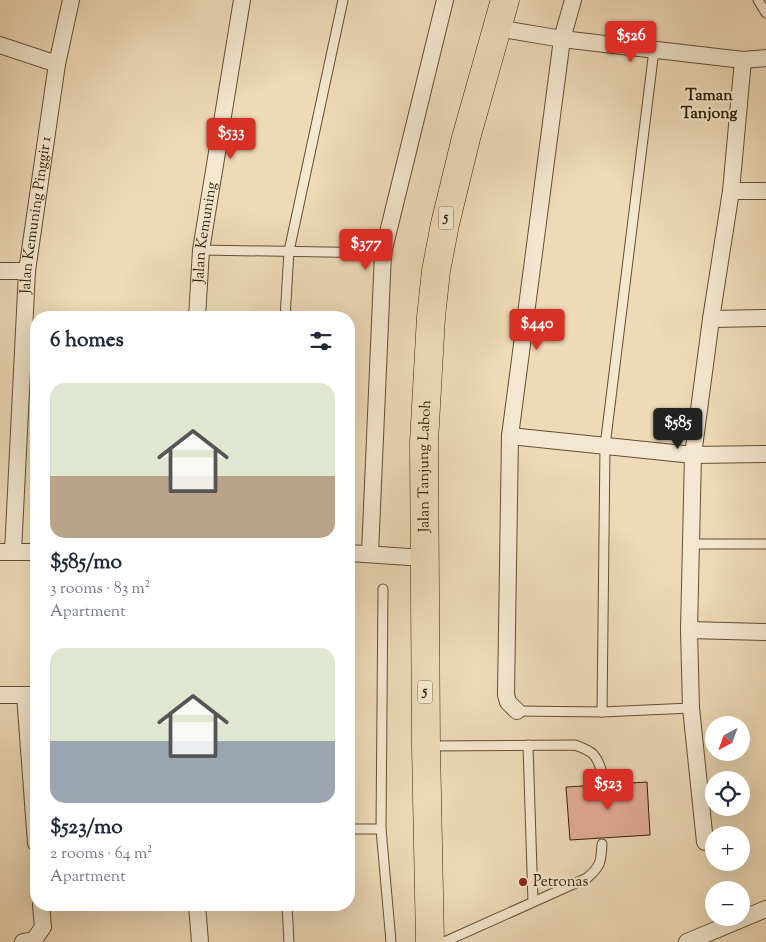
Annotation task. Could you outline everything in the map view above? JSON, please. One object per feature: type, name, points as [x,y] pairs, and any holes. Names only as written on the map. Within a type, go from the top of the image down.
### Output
[{"type":"highway","name":"Jalan Tanjung Laboh","points":[[430,942],[426,746],[424,442],[431,317],[436,271],[445,224],[466,138],[505,0]]},
{"type":"street","name":"Jalan Kemuning Pinggir 1","points":[[6,552],[27,271],[57,64],[71,0]]},
{"type":"street","name":"Jalan Kemuning","points":[[197,311],[201,250],[242,0]]},
{"type":"street","points":[[370,553],[382,253],[445,0]]},
{"type":"street","points":[[517,711],[508,702],[506,694],[510,436],[562,38],[573,0]]},
{"type":"street","points":[[497,28],[654,50],[743,60],[766,58]]},
{"type":"street","points":[[0,45],[57,64]]},
{"type":"street","points":[[705,842],[691,708],[689,630],[693,455],[731,191],[743,60]]},
{"type":"street","points":[[731,191],[766,191]]},
{"type":"street","points":[[0,271],[27,271]]},
{"type":"street","points":[[711,320],[766,318]]},
{"type":"street","points":[[510,436],[693,455],[766,454]]},
{"type":"street","points":[[6,552],[30,552]]},
{"type":"street","points":[[355,553],[424,558]]},
{"type":"street","points":[[689,630],[766,632]]},
{"type":"street","points":[[0,695],[30,695]]},
{"type":"street","points":[[687,942],[766,908]]},
{"type":"street","points":[[23,942],[34,940],[43,927],[42,911]]},
{"type":"street","points":[[197,911],[200,942]]},
{"type":"lane","points":[[285,311],[289,251],[344,0]]},
{"type":"lane","points":[[758,0],[766,12]]},
{"type":"lane","points":[[602,712],[604,446],[654,50]]},
{"type":"lane","points":[[201,250],[382,253]]},
{"type":"lane","points":[[692,544],[766,544]]},
{"type":"lane","points":[[383,589],[381,829],[392,942]]},
{"type":"lane","points":[[517,711],[602,712],[691,708]]},
{"type":"lane","points":[[528,745],[533,902]]},
{"type":"lane","points":[[426,746],[575,745],[593,752],[600,762],[602,773]]},
{"type":"lane","points":[[355,829],[381,829]]},
{"type":"lane","points":[[444,942],[587,878],[597,870],[601,863],[602,844]]},
{"type":"lane","points":[[287,911],[289,942]]},
{"type":"building","points":[[647,782],[650,835],[570,840],[566,787]]},
{"type":"place","name":"Petronas","points":[[523,882]]},
{"type":"district","name":"Taman Tanjong","points":[[709,105]]}]
